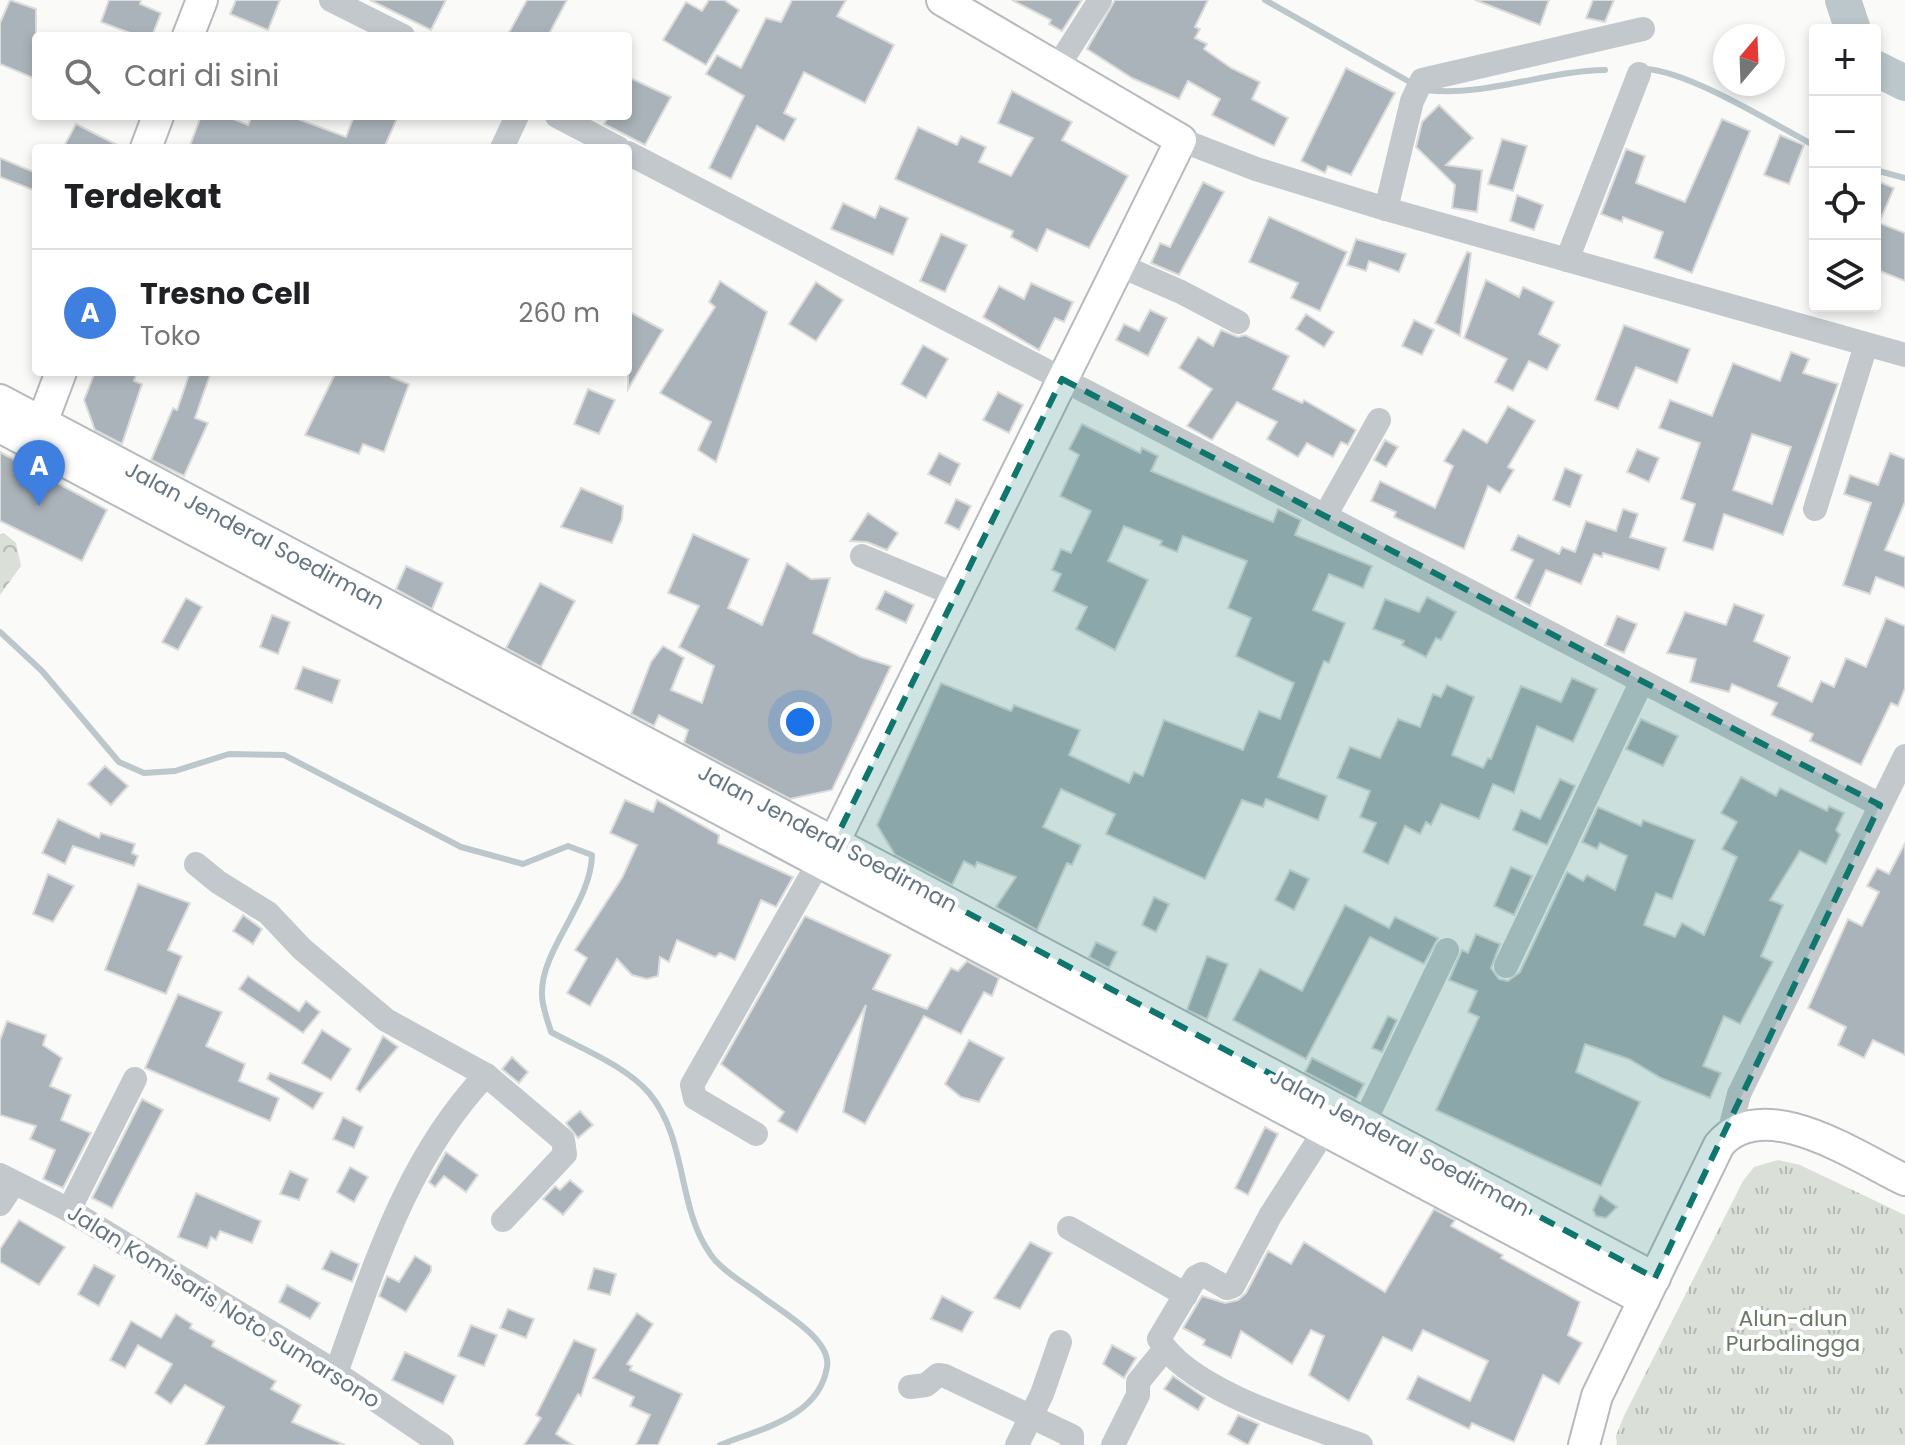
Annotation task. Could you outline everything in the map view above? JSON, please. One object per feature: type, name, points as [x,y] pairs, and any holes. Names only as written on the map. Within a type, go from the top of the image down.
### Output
[{"type":"main road","points":[[190,32],[202,0]]},
{"type":"main road","points":[[827,852],[1181,140],[942,0]]},
{"type":"main road","points":[[148,144],[156,120]]},
{"type":"main road","points":[[38,433],[59,376]]},
{"type":"main road","name":"Jalan Jenderal Soedirman","points":[[0,400],[38,433],[827,852],[1364,1123],[1649,1289]]},
{"type":"main road","name":"Jalan Jenderal Soedirman","points":[[0,427],[38,433]]},
{"type":"main road","name":"Jalan Jenderal Soedirman","points":[[827,852],[1325,1130],[1649,1289]]},
{"type":"main road","points":[[1584,1445],[1597,1396],[1719,1145],[1729,1133],[1765,1123],[1794,1127],[1905,1180]]},
{"type":"street","points":[[331,0],[395,32]]},
{"type":"street","points":[[1058,66],[1100,0]]},
{"type":"street","points":[[1386,209],[1416,92],[1426,78],[1643,29]]},
{"type":"street","points":[[1567,260],[1639,74]]},
{"type":"street","points":[[504,144],[515,120]]},
{"type":"street","points":[[565,120],[610,144]]},
{"type":"street","points":[[1181,140],[1256,169],[1386,209],[1905,355]]},
{"type":"street","points":[[632,155],[1880,805]]},
{"type":"street","points":[[1119,265],[1181,292],[1238,322]]},
{"type":"street","points":[[1815,509],[1866,345]]},
{"type":"street","points":[[1325,516],[1379,420]]},
{"type":"street","points":[[862,556],[956,595]]},
{"type":"street","points":[[1506,966],[1642,681]]},
{"type":"street","points":[[1729,1133],[1739,1094],[1905,756]]},
{"type":"street","points":[[756,1134],[695,1098],[692,1085],[827,852]]},
{"type":"street","points":[[196,864],[268,913],[302,949],[386,1020],[486,1075],[566,1146],[565,1154],[503,1220]]},
{"type":"street","points":[[1364,1123],[1447,950]]},
{"type":"street","points":[[336,1373],[404,1195],[454,1108],[486,1075]]},
{"type":"street","points":[[69,1210],[135,1079]]},
{"type":"street","points":[[1325,1130],[1270,1216],[1233,1286],[1227,1288],[1202,1274],[1196,1277],[1160,1336],[1165,1349],[1198,1376],[1233,1395],[1266,1411],[1361,1445]]},
{"type":"street","points":[[0,1204],[7,1179]]},
{"type":"street","name":"Jalan Komisaris Noto Sumarsono","points":[[7,1179],[69,1210],[336,1373],[442,1445]]},
{"type":"street","points":[[1069,1228],[1186,1295]]},
{"type":"street","points":[[1017,1445],[1060,1342]]},
{"type":"street","points":[[1113,1445],[1138,1395],[1138,1382],[1165,1349]]},
{"type":"street","points":[[910,1387],[926,1385],[941,1374],[1072,1436],[1072,1445]]},
{"type":"highlighted area","points":[[1062,379],[1880,805],[1655,1278],[834,842]]},
{"type":"green space","points":[[4,533],[16,543],[21,566],[0,595],[0,534]]},
{"type":"green space","name":"Alun-alun Purbalingga","points":[[1778,1160],[1800,1165],[1905,1215],[1905,1445],[1617,1445],[1616,1436],[1624,1416],[1743,1181],[1754,1167]]},
{"type":"building","points":[[10,0],[36,9],[36,32],[32,32],[32,77],[0,64],[0,23]]},
{"type":"building","points":[[109,0],[141,0],[140,4],[161,13],[154,32],[127,32],[101,22]]},
{"type":"building","points":[[236,0],[280,0],[268,30],[230,14]]},
{"type":"building","points":[[370,0],[446,0],[431,30]]},
{"type":"building","points":[[527,0],[567,0],[550,32],[509,32]]},
{"type":"building","points":[[709,0],[724,0],[739,10],[706,65],[663,40],[686,2],[702,11]]},
{"type":"building","points":[[792,0],[846,0],[837,16],[894,45],[865,103],[804,72],[784,113],[796,119],[784,141],[757,126],[731,179],[709,168],[744,96],[706,74],[717,55],[741,68],[766,18],[781,22]]},
{"type":"building","points":[[1012,0],[1082,0],[1062,31],[1049,24],[1051,20]]},
{"type":"building","points":[[1115,0],[1208,0],[1195,27],[1200,29],[1195,38],[1207,44],[1204,49],[1231,68],[1260,82],[1252,99],[1288,118],[1274,146],[1212,115],[1220,99],[1188,81],[1179,99],[1132,78],[1087,49]]},
{"type":"building","points":[[1475,0],[1549,0],[1540,25]]},
{"type":"building","points":[[1593,0],[1614,0],[1605,22],[1586,18]]},
{"type":"building","points":[[1346,68],[1395,93],[1351,175],[1328,166],[1325,173],[1301,161]]},
{"type":"building","points":[[632,79],[671,97],[645,145],[604,124],[606,120],[632,120]]},
{"type":"building","points":[[1012,91],[1072,122],[1062,140],[1128,176],[1089,248],[1047,229],[1037,251],[1011,237],[1013,231],[895,179],[918,127],[957,145],[961,136],[986,147],[979,162],[1011,176],[1033,138],[998,123]]},
{"type":"building","points":[[1439,105],[1473,138],[1446,165],[1482,170],[1477,212],[1452,208],[1455,185],[1416,147],[1422,122]]},
{"type":"building","points":[[1722,119],[1750,131],[1692,273],[1654,258],[1663,232],[1623,217],[1622,222],[1601,214],[1626,149],[1645,156],[1636,183],[1685,202]]},
{"type":"building","points":[[200,120],[236,120],[248,125],[250,120],[301,120],[346,137],[352,120],[396,120],[386,144],[190,144]]},
{"type":"building","points":[[76,124],[115,144],[65,144]]},
{"type":"building","points":[[1780,135],[1804,145],[1789,184],[1764,175]]},
{"type":"building","points":[[1502,139],[1527,146],[1513,191],[1488,184]]},
{"type":"building","points":[[0,158],[32,171],[32,189],[0,177]]},
{"type":"building","points":[[1203,182],[1224,192],[1179,275],[1151,263],[1160,243],[1170,247]]},
{"type":"building","points":[[1881,183],[1894,188],[1881,218]]},
{"type":"building","points":[[1517,195],[1543,205],[1534,230],[1510,221]]},
{"type":"building","points":[[843,203],[875,218],[880,206],[908,218],[893,255],[831,229]]},
{"type":"building","points":[[1269,217],[1347,252],[1320,311],[1291,298],[1298,283],[1249,262]]},
{"type":"building","points":[[1881,224],[1905,233],[1905,281],[1881,271]]},
{"type":"building","points":[[941,234],[967,245],[945,292],[920,281]]},
{"type":"building","points":[[1356,239],[1406,254],[1399,272],[1369,261],[1366,271],[1347,265]]},
{"type":"building","points":[[1467,252],[1471,253],[1460,336],[1435,323]]},
{"type":"building","points":[[1486,280],[1519,297],[1523,287],[1554,302],[1539,334],[1560,345],[1547,370],[1529,361],[1513,391],[1495,382],[1507,359],[1464,338]]},
{"type":"building","points":[[720,281],[767,312],[716,462],[698,450],[711,422],[660,393],[715,307],[709,302]]},
{"type":"building","points":[[816,282],[843,300],[816,341],[789,324]]},
{"type":"building","points":[[1031,283],[1073,302],[1064,322],[1055,318],[1039,350],[983,317],[999,286],[1024,299]]},
{"type":"building","points":[[1150,310],[1167,318],[1148,356],[1116,340],[1124,324],[1139,331]]},
{"type":"building","points":[[632,313],[663,330],[628,389],[628,376],[632,376]]},
{"type":"building","points":[[1306,314],[1334,332],[1324,347],[1296,329]]},
{"type":"building","points":[[1414,320],[1434,330],[1422,355],[1402,346]]},
{"type":"building","points":[[1624,325],[1690,349],[1677,383],[1636,367],[1618,409],[1595,400]]},
{"type":"building","points":[[1221,330],[1238,337],[1245,335],[1289,356],[1273,389],[1302,403],[1304,400],[1356,430],[1348,445],[1341,442],[1333,457],[1307,443],[1298,457],[1267,439],[1277,422],[1237,402],[1212,440],[1187,426],[1212,389],[1179,368],[1198,337],[1213,346]]},
{"type":"building","points":[[923,345],[948,359],[926,398],[901,384]]},
{"type":"building","points":[[1791,352],[1809,359],[1803,373],[1838,384],[1783,535],[1724,514],[1713,550],[1683,541],[1695,504],[1681,499],[1700,443],[1659,428],[1670,400],[1712,416],[1733,363],[1780,381]],"holes":[[[1752,434],[1791,447],[1772,504],[1733,490]]]},
{"type":"building","points":[[93,376],[136,376],[134,381],[142,384],[122,444],[95,430],[84,400]]},
{"type":"building","points":[[189,376],[210,376],[195,418],[208,423],[184,476],[151,460],[173,408],[177,410]]},
{"type":"building","points":[[334,376],[391,376],[409,384],[384,452],[363,444],[359,454],[305,435]]},
{"type":"building","points":[[588,389],[615,400],[599,434],[574,424]]},
{"type":"building","points":[[998,392],[1023,405],[1009,433],[983,420]]},
{"type":"building","points":[[1508,406],[1535,421],[1508,467],[1514,470],[1500,493],[1488,486],[1464,549],[1394,517],[1396,512],[1371,501],[1380,481],[1435,508],[1453,466],[1444,461],[1463,429],[1487,443]]},
{"type":"building","points":[[1082,424],[1140,453],[1142,448],[1158,456],[1151,471],[1273,522],[1278,509],[1301,520],[1295,535],[1372,566],[1363,588],[1329,574],[1313,610],[1345,623],[1329,663],[1324,661],[1278,777],[1327,796],[1318,820],[1266,799],[1263,807],[1242,800],[1205,879],[1106,834],[1115,814],[1061,789],[1043,827],[1081,845],[1072,865],[1067,863],[1037,930],[996,907],[1016,877],[977,862],[975,867],[964,861],[952,885],[895,855],[877,825],[941,683],[1011,711],[1014,705],[1080,730],[1069,755],[1129,783],[1134,772],[1143,776],[1164,720],[1243,750],[1259,711],[1280,719],[1294,683],[1236,656],[1251,618],[1228,608],[1247,561],[1183,536],[1177,552],[1160,545],[1162,541],[1124,526],[1108,561],[1148,580],[1115,650],[1076,629],[1087,607],[1053,591],[1061,574],[1052,570],[1061,549],[1071,553],[1091,511],[1060,496],[1079,455],[1069,449]]},
{"type":"building","points":[[1385,440],[1398,447],[1386,467],[1374,460]]},
{"type":"building","points":[[1637,449],[1659,458],[1649,482],[1627,472]]},
{"type":"building","points":[[0,452],[107,510],[82,561],[0,521]]},
{"type":"building","points":[[939,453],[960,464],[950,485],[928,474]]},
{"type":"building","points":[[1890,453],[1905,459],[1905,502],[1885,550],[1905,557],[1905,588],[1876,577],[1870,594],[1843,585],[1871,503],[1844,494],[1850,475],[1878,485]]},
{"type":"building","points":[[1565,468],[1582,475],[1570,507],[1553,500]]},
{"type":"building","points":[[581,488],[623,506],[622,519],[612,543],[561,527]]},
{"type":"building","points":[[956,499],[971,506],[959,530],[945,523]]},
{"type":"building","points":[[1623,509],[1638,514],[1630,537],[1666,548],[1659,570],[1603,553],[1602,557],[1594,554],[1581,584],[1546,570],[1530,606],[1515,598],[1533,560],[1511,550],[1518,535],[1559,554],[1562,547],[1575,552],[1586,521],[1616,531]]},
{"type":"building","points":[[868,513],[898,533],[887,550],[867,542],[850,541]]},
{"type":"building","points":[[693,534],[749,559],[728,608],[762,625],[787,563],[811,579],[830,578],[813,633],[861,657],[891,666],[832,790],[790,799],[684,743],[688,730],[659,715],[654,726],[631,714],[651,662],[663,646],[684,658],[671,690],[702,703],[714,666],[679,647],[699,606],[668,593]]},
{"type":"building","points":[[406,566],[443,583],[432,609],[396,589]]},
{"type":"building","points":[[540,583],[575,601],[541,667],[506,648]]},
{"type":"building","points":[[885,591],[914,605],[906,623],[876,609]]},
{"type":"building","points":[[1427,597],[1456,612],[1441,640],[1436,638],[1426,657],[1402,645],[1404,641],[1373,629],[1385,599],[1419,612]]},
{"type":"building","points":[[186,598],[202,607],[178,650],[162,642]]},
{"type":"building","points":[[1734,604],[1764,615],[1754,641],[1790,657],[1778,686],[1812,702],[1821,681],[1834,687],[1846,658],[1866,667],[1886,618],[1905,626],[1905,688],[1898,706],[1891,703],[1861,765],[1810,741],[1813,734],[1771,715],[1777,703],[1732,684],[1729,692],[1690,682],[1696,659],[1667,653],[1685,612],[1726,625]]},
{"type":"building","points":[[272,615],[290,622],[278,654],[260,647]]},
{"type":"building","points":[[1617,616],[1637,624],[1624,653],[1605,645]]},
{"type":"building","points":[[303,667],[340,680],[332,703],[295,689]]},
{"type":"building","points":[[1572,678],[1597,689],[1573,742],[1537,726],[1514,793],[1493,784],[1479,819],[1441,804],[1431,825],[1426,822],[1420,834],[1405,826],[1388,864],[1363,852],[1376,823],[1360,817],[1370,791],[1337,778],[1350,747],[1380,758],[1398,719],[1420,727],[1433,694],[1441,697],[1447,685],[1474,697],[1452,755],[1483,768],[1488,758],[1491,759],[1521,686],[1561,702]]},
{"type":"building","points":[[1641,719],[1678,736],[1663,766],[1626,749]]},
{"type":"building","points":[[105,766],[128,786],[111,805],[88,784]]},
{"type":"building","points":[[1741,777],[1776,796],[1780,788],[1827,811],[1829,806],[1844,813],[1836,830],[1840,835],[1826,864],[1800,851],[1770,900],[1783,905],[1761,956],[1773,962],[1740,1024],[1724,1016],[1703,1066],[1721,1073],[1710,1098],[1661,1078],[1629,1059],[1585,1044],[1576,1072],[1640,1102],[1601,1186],[1436,1110],[1479,1017],[1468,1012],[1477,991],[1449,980],[1462,950],[1468,953],[1476,934],[1500,944],[1491,968],[1499,979],[1508,981],[1520,972],[1567,872],[1583,881],[1587,875],[1615,890],[1627,856],[1600,843],[1597,849],[1582,842],[1598,807],[1641,826],[1643,820],[1695,840],[1672,899],[1656,893],[1644,925],[1675,937],[1682,923],[1704,935],[1737,857],[1722,849],[1737,822],[1721,813]]},
{"type":"building","points":[[1560,779],[1575,786],[1547,845],[1513,830],[1521,810],[1540,819]]},
{"type":"building","points":[[625,800],[653,812],[657,800],[719,835],[718,843],[793,877],[776,907],[761,900],[735,960],[720,953],[715,957],[677,940],[669,962],[660,957],[658,976],[647,979],[632,975],[617,959],[590,1006],[567,993],[587,958],[575,950],[622,878],[637,845],[610,833]]},
{"type":"building","points":[[58,819],[99,838],[101,833],[135,844],[132,853],[138,856],[134,866],[73,846],[65,864],[42,853]]},
{"type":"building","points":[[1905,843],[1905,1055],[1873,1040],[1864,1058],[1838,1045],[1846,1027],[1808,1008],[1848,919],[1862,926],[1879,892],[1867,886],[1877,868],[1889,874]]},
{"type":"building","points":[[1511,867],[1532,876],[1514,915],[1494,906]]},
{"type":"building","points":[[1290,870],[1309,879],[1294,910],[1275,900]]},
{"type":"building","points":[[48,874],[74,886],[53,922],[33,914]]},
{"type":"building","points":[[138,884],[190,903],[168,950],[182,956],[166,994],[105,970]]},
{"type":"building","points":[[1154,897],[1169,904],[1156,932],[1142,925]]},
{"type":"building","points":[[1345,905],[1389,928],[1395,917],[1438,938],[1424,964],[1370,937],[1306,1059],[1233,1020],[1260,969],[1302,991]]},
{"type":"building","points":[[243,915],[262,929],[253,944],[233,931]]},
{"type":"building","points":[[805,916],[891,955],[873,989],[927,1009],[951,968],[958,971],[967,961],[999,978],[992,996],[984,992],[961,1034],[924,1016],[865,1124],[843,1112],[866,1005],[797,1132],[778,1121],[784,1112],[721,1064]]},
{"type":"building","points":[[1096,942],[1117,952],[1109,968],[1089,957]]},
{"type":"building","points":[[1207,956],[1228,964],[1207,1019],[1187,1010]]},
{"type":"building","points":[[248,976],[299,1011],[306,1001],[320,1012],[303,1033],[239,989]]},
{"type":"building","points":[[178,994],[222,1012],[206,1046],[245,1064],[239,1081],[279,1098],[270,1121],[145,1068]]},
{"type":"building","points":[[1388,1016],[1397,1020],[1382,1052],[1372,1048]]},
{"type":"building","points":[[7,1021],[46,1035],[43,1045],[62,1058],[50,1086],[71,1095],[61,1120],[91,1133],[63,1188],[43,1179],[55,1150],[30,1139],[36,1126],[0,1115],[0,1040]]},
{"type":"building","points":[[322,1030],[351,1049],[331,1080],[302,1063]]},
{"type":"building","points":[[383,1036],[398,1047],[360,1092],[356,1089]]},
{"type":"building","points":[[969,1040],[1004,1058],[979,1102],[961,1097],[945,1084]]},
{"type":"building","points":[[512,1057],[528,1072],[519,1083],[502,1069]]},
{"type":"building","points":[[1312,1058],[1364,1084],[1356,1099],[1305,1072]]},
{"type":"building","points":[[270,1073],[323,1093],[313,1109],[267,1079]]},
{"type":"building","points":[[142,1099],[163,1110],[112,1208],[92,1198]]},
{"type":"building","points":[[580,1111],[593,1125],[578,1138],[566,1123]]},
{"type":"building","points":[[343,1117],[363,1127],[354,1148],[333,1139]]},
{"type":"building","points":[[1265,1127],[1278,1134],[1248,1195],[1235,1188]]},
{"type":"building","points":[[446,1152],[478,1175],[466,1192],[444,1176],[435,1187],[429,1182]]},
{"type":"building","points":[[350,1167],[368,1177],[354,1202],[337,1192]]},
{"type":"building","points":[[290,1171],[308,1179],[299,1200],[280,1194]]},
{"type":"building","points":[[570,1180],[583,1191],[563,1215],[543,1199],[555,1186],[560,1190]]},
{"type":"building","points":[[196,1193],[261,1221],[252,1243],[220,1231],[216,1240],[211,1237],[207,1248],[178,1237]]},
{"type":"building","points":[[1600,1195],[1617,1207],[1606,1218],[1596,1216],[1593,1210]]},
{"type":"building","points":[[1434,1209],[1455,1220],[1451,1226],[1503,1255],[1501,1258],[1580,1302],[1568,1335],[1582,1343],[1559,1384],[1543,1375],[1514,1442],[1472,1423],[1469,1429],[1407,1399],[1418,1376],[1470,1401],[1488,1361],[1423,1330],[1412,1351],[1383,1337],[1349,1401],[1309,1375],[1324,1336],[1311,1330],[1292,1364],[1241,1331],[1231,1358],[1203,1345],[1205,1340],[1183,1328],[1202,1296],[1225,1303],[1238,1300],[1246,1293],[1268,1251],[1291,1264],[1304,1242],[1385,1292]]},
{"type":"building","points":[[19,1220],[65,1247],[39,1285],[0,1262],[0,1249]]},
{"type":"building","points":[[1030,1242],[1052,1253],[1020,1309],[994,1298]]},
{"type":"building","points":[[331,1251],[359,1264],[352,1282],[322,1269]]},
{"type":"building","points":[[415,1256],[431,1266],[431,1271],[406,1312],[379,1296],[387,1276],[399,1282]]},
{"type":"building","points":[[94,1265],[115,1276],[99,1306],[78,1294]]},
{"type":"building","points":[[594,1268],[616,1274],[610,1295],[588,1289]]},
{"type":"building","points":[[287,1285],[320,1303],[310,1319],[279,1302]]},
{"type":"building","points":[[942,1296],[973,1312],[962,1332],[931,1319]]},
{"type":"building","points":[[508,1309],[534,1319],[526,1338],[500,1328]]},
{"type":"building","points":[[637,1313],[653,1324],[627,1364],[632,1366],[630,1370],[682,1394],[658,1445],[636,1445],[650,1415],[630,1406],[634,1397],[593,1378]]},
{"type":"building","points":[[176,1314],[192,1324],[190,1328],[214,1341],[212,1346],[276,1381],[271,1389],[301,1405],[292,1422],[345,1445],[205,1445],[224,1407],[185,1385],[171,1404],[155,1393],[172,1364],[138,1345],[125,1368],[110,1360],[131,1321],[161,1338]]},
{"type":"building","points":[[471,1325],[497,1335],[484,1366],[458,1356]]},
{"type":"building","points":[[574,1340],[596,1349],[581,1396],[578,1394],[556,1434],[573,1445],[524,1445],[541,1418],[536,1415]]},
{"type":"building","points":[[1112,1345],[1136,1358],[1124,1378],[1103,1364]]},
{"type":"building","points":[[405,1352],[456,1376],[443,1404],[392,1380]]},
{"type":"building","points":[[1173,1376],[1205,1398],[1198,1410],[1164,1389]]},
{"type":"building","points":[[1238,1415],[1259,1424],[1248,1445],[1228,1434]]},
{"type":"waterway","points":[[1265,0],[1415,85]]},
{"type":"waterway","points":[[1843,0],[1851,24]]},
{"type":"waterway","points":[[1645,69],[1663,72],[1707,88],[1809,143]]},
{"type":"waterway","points":[[1425,90],[1471,90],[1582,71],[1605,70]]},
{"type":"waterway","points":[[1881,71],[1905,83]]},
{"type":"waterway","points":[[1881,172],[1905,178]]},
{"type":"waterway","points":[[0,632],[42,671],[119,762],[144,773],[175,771],[229,754],[284,755],[461,847],[523,864],[568,846],[592,855],[583,891],[544,978],[542,1000],[551,1032],[616,1066],[649,1093],[670,1130],[691,1214],[713,1258],[803,1326],[821,1346],[826,1357],[827,1367],[822,1384],[800,1410],[769,1427],[720,1445]]},
{"type":"place","name":"Tresno Cell","points":[[39,506]]}]
